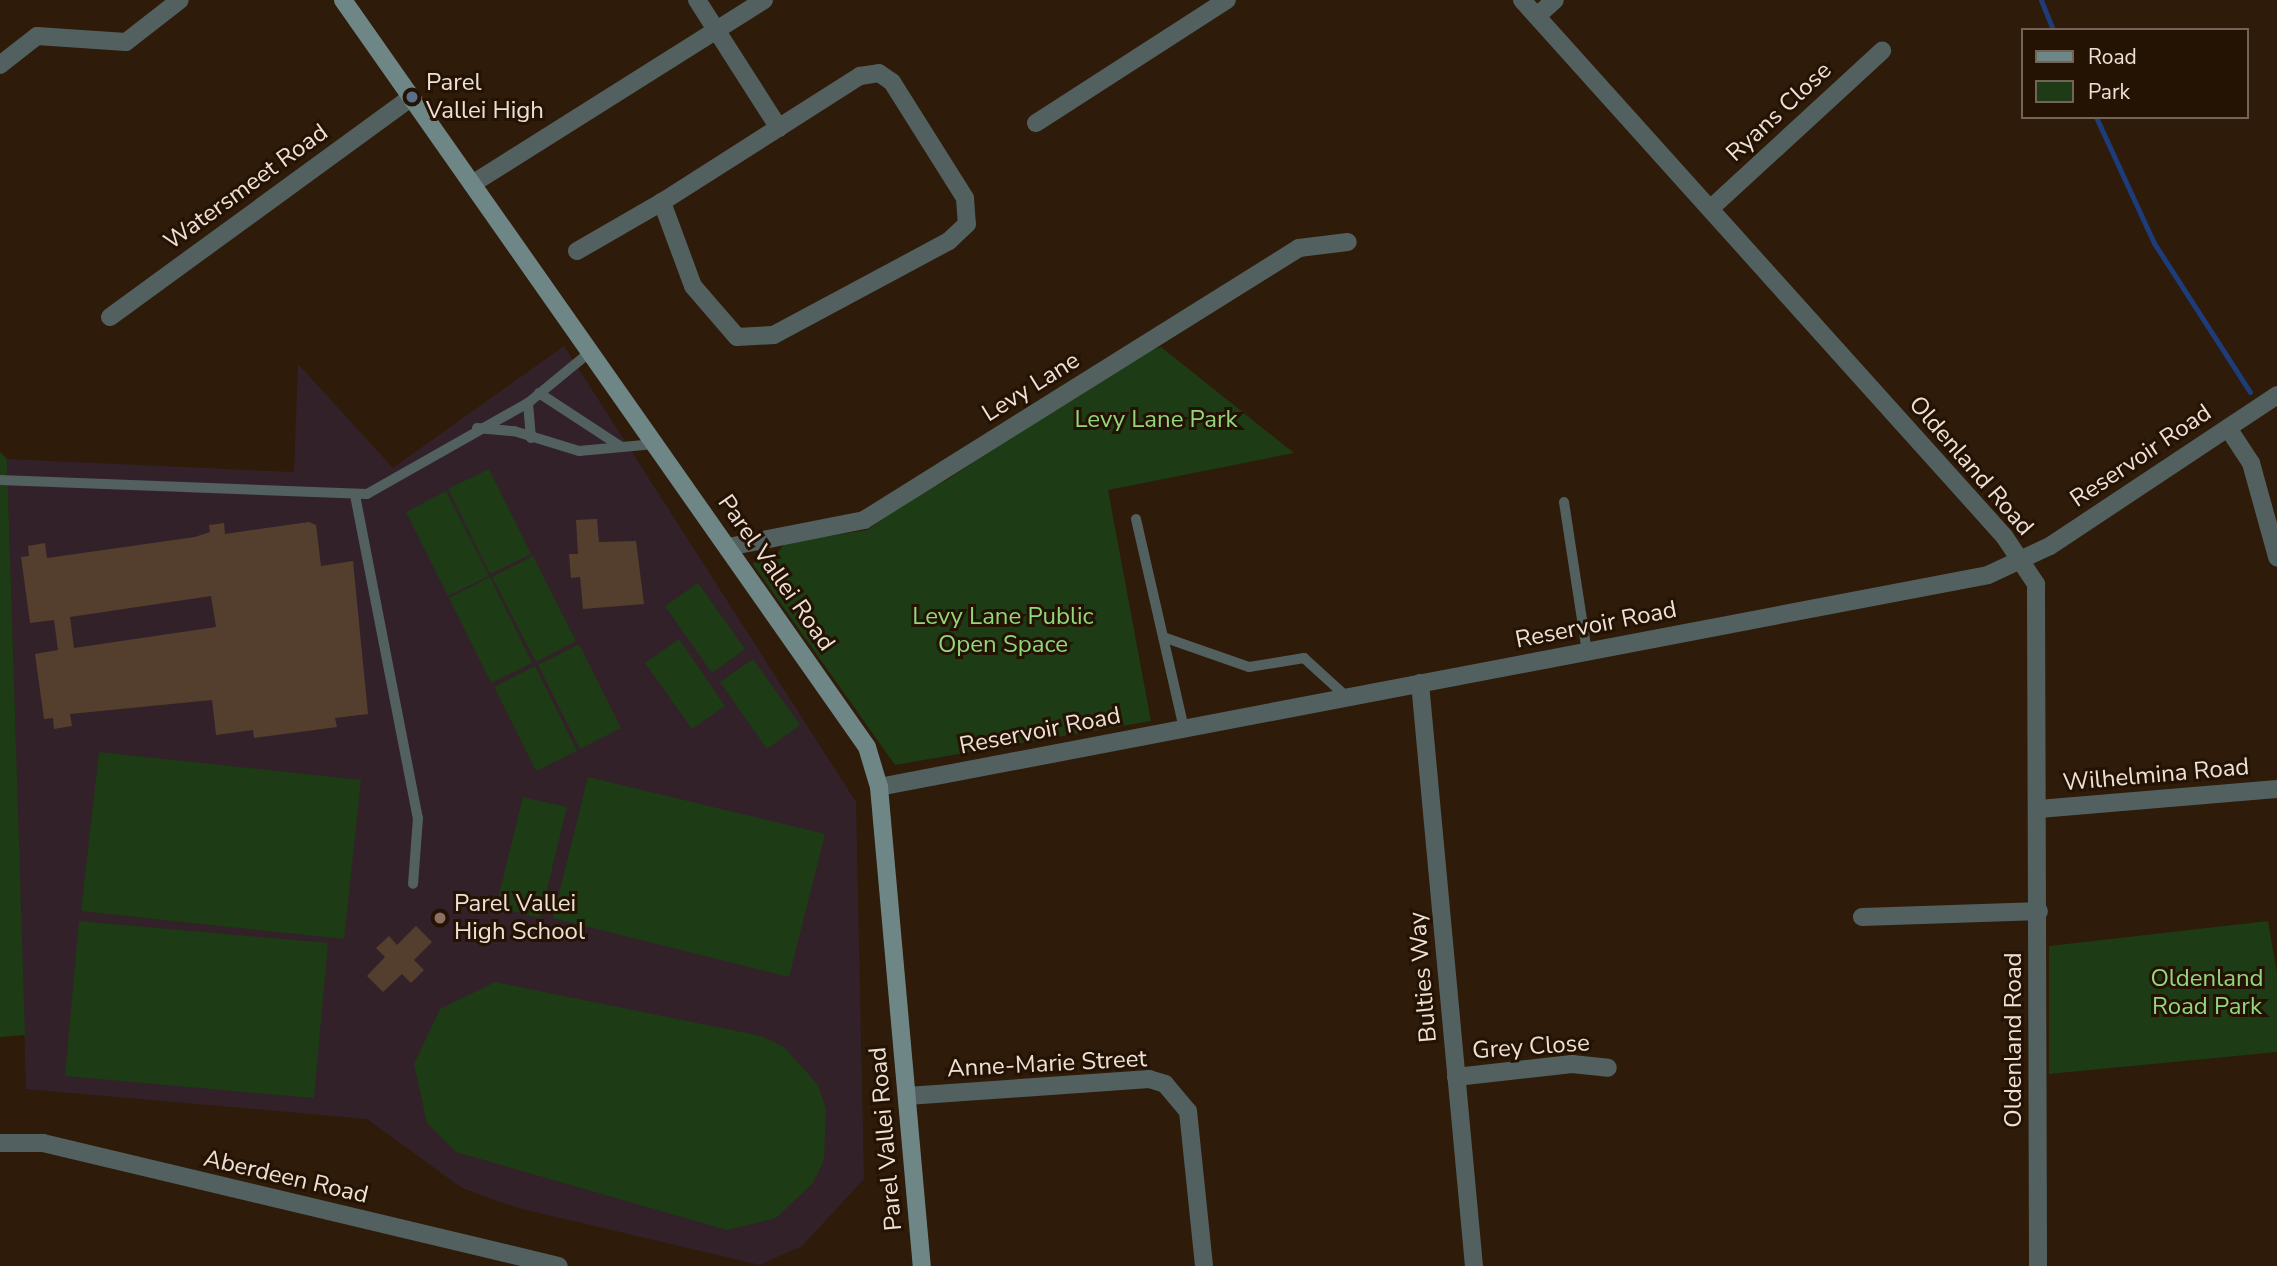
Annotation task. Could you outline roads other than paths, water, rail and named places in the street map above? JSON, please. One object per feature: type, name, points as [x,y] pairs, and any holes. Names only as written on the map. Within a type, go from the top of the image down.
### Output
[{"type":"street","points":[[0,65],[37,36],[126,42],[180,0]]},
{"type":"street","name":"Parel Vallei Road","points":[[343,0],[857,730],[879,787],[922,1266]]},
{"type":"street","points":[[698,0],[779,128]]},
{"type":"street","points":[[472,184],[764,0]]},
{"type":"street","points":[[1036,123],[1227,0]]},
{"type":"street","name":"Oldenland Road","points":[[1522,0],[2020,560],[2039,598],[2038,1266]]},
{"type":"street","points":[[1537,16],[1555,0]]},
{"type":"street","name":"Ryans Close","points":[[1710,209],[1882,51]]},
{"type":"street","points":[[577,251],[662,202],[860,76],[885,76],[965,198],[967,224],[949,242],[774,335],[750,341],[732,334],[700,298],[662,202]]},
{"type":"street","name":"Watersmeet Road","points":[[110,317],[412,97]]},
{"type":"street","name":"Levy Lane","points":[[728,547],[864,520],[1299,248],[1348,242]]},
{"type":"street","name":"Reservoir Road","points":[[879,787],[1988,575],[2020,560],[2277,395]]},
{"type":"street","points":[[2228,428],[2251,463],[2277,557]]},
{"type":"street","name":"Bulties Way","points":[[1420,683],[1474,1266]]},
{"type":"street","name":"Wilhelmina Road","points":[[2039,809],[2277,789]]},
{"type":"street","points":[[1862,917],[2039,911]]},
{"type":"street","name":"Grey Close","points":[[1457,1077],[1572,1064],[1608,1068]]},
{"type":"street","name":"Anne-Marie Street","points":[[907,1096],[1149,1079],[1165,1084],[1188,1111],[1204,1266]]},
{"type":"street","name":"Aberdeen Road","points":[[0,1143],[43,1143],[559,1266]]},
{"type":"lane","points":[[0,480],[355,495],[388,486],[475,428],[528,403],[590,352]]},
{"type":"lane","points":[[539,393],[620,446]]},
{"type":"lane","points":[[528,403],[531,439]]},
{"type":"lane","points":[[475,428],[579,451],[655,444]]},
{"type":"lane","points":[[355,495],[418,818],[413,884]]},
{"type":"lane","points":[[1564,502],[1587,652]]},
{"type":"lane","points":[[1136,519],[1184,729]]},
{"type":"lane","points":[[1163,637],[1249,667],[1304,658],[1348,698]]},
{"type":"waterway","points":[[2041,0],[2052,28]]},
{"type":"waterway","points":[[2097,119],[2154,243],[2250,392]]},
{"type":"place","name":"Parel Vallei High","points":[[412,97]]},
{"type":"place","name":"Parel Vallei High School","points":[[440,918]]},
{"type":"park label","name":"Levy Lane Park","points":[[1156,420]]},
{"type":"park label","name":"Levy Lane Public Open Space","points":[[1003,631]]},
{"type":"park label","name":"Oldenland Road Park","points":[[2207,993]]}]
